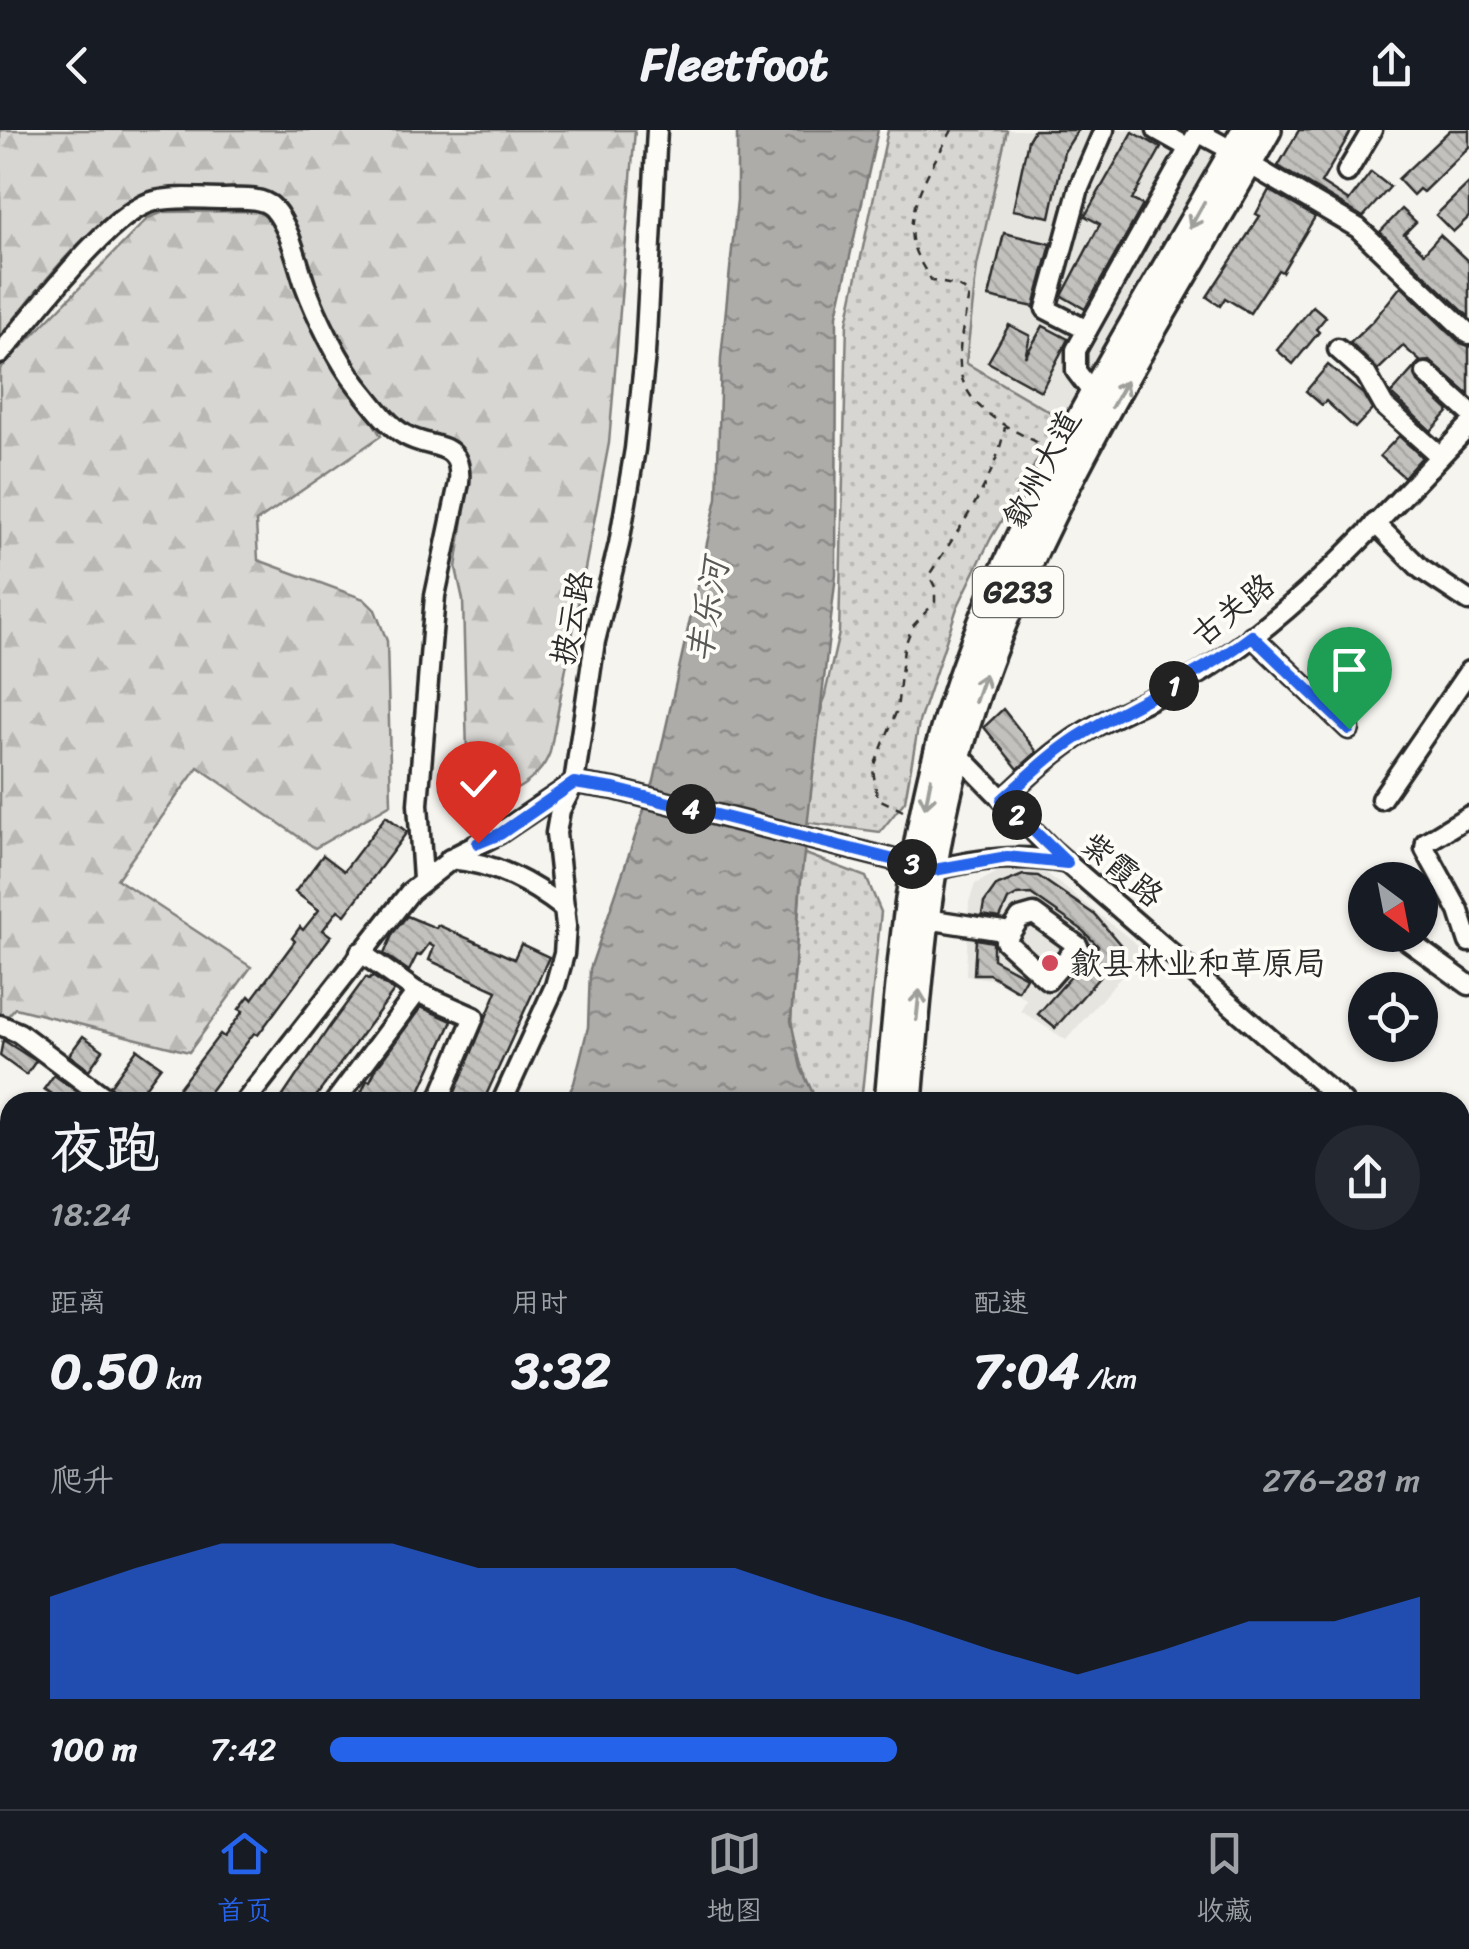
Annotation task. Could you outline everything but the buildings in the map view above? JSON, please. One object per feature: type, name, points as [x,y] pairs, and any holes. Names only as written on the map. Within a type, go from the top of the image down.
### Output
[{"type":"highway","name":"歙州大道","points":[[909,1092],[927,919],[922,821],[944,731],[975,641],[1014,550],[1095,396],[1242,148],[1268,130]]},
{"type":"highway","name":"歙州大道","points":[[890,1092],[924,867],[994,648],[1054,514],[1242,148]]},
{"type":"street","name":"披云路","points":[[506,1092],[560,970],[566,938],[556,832],[560,810],[574,783],[595,641],[619,544],[635,449],[645,354],[657,130]]},
{"type":"street","points":[[1088,330],[1046,308],[1079,188],[1104,130]]},
{"type":"street","points":[[1157,130],[1242,148],[1358,228],[1469,334]]},
{"type":"street","points":[[1347,172],[1372,130]]},
{"type":"street","points":[[1095,396],[1074,365],[1076,350],[1196,136]]},
{"type":"street","points":[[0,354],[104,234],[134,210],[158,200],[242,199],[273,208],[282,222],[309,296],[354,381],[404,435],[452,452],[459,467],[435,596],[418,804],[423,880]]},
{"type":"street","points":[[1338,348],[1366,374],[1384,406],[1440,456]]},
{"type":"street","points":[[1426,374],[1469,412]]},
{"type":"street","name":"古关路","points":[[1002,800],[1041,764],[1084,733],[1205,670],[1252,636],[1318,580],[1469,426]]},
{"type":"street","points":[[1375,523],[1420,569],[1469,600]]},
{"type":"street","points":[[1252,636],[1349,729]]},
{"type":"street","points":[[1381,799],[1469,671]]},
{"type":"street","name":"紫霞路","points":[[958,756],[1067,863],[1330,1092]]},
{"type":"street","points":[[253,1092],[397,904],[450,859],[500,834],[574,783],[614,789],[924,867],[1007,857],[1067,863]]},
{"type":"street","points":[[1469,816],[1426,842],[1424,849],[1459,911],[1469,942]]},
{"type":"street","points":[[450,859],[500,870],[565,910]]},
{"type":"street","points":[[927,919],[1010,932]]},
{"type":"street","points":[[360,952],[417,992],[474,1018],[442,1092]]},
{"type":"street","points":[[1423,952],[1469,985]]},
{"type":"street","points":[[342,1092],[417,992]]},
{"type":"street","points":[[0,1025],[19,1033],[98,1092]]},
{"type":"path","points":[[952,130],[922,191],[912,239],[932,281],[969,293],[959,361],[971,396],[1005,427],[1063,454]]},
{"type":"path","points":[[922,821],[877,798],[872,769],[897,710],[904,648],[912,627],[934,602],[935,587],[929,575],[984,490],[1005,427]]},
{"type":"shaded area","points":[[1007,130],[1227,130],[1062,419],[965,363],[977,266]]},
{"type":"shaded area","name":"歙县林业和草原局","points":[[1022,868],[1046,873],[1144,950],[1066,1040],[1021,1011],[1026,999],[996,980],[966,975],[969,902],[975,884],[998,872]]},
{"type":"green space","points":[[0,130],[635,130],[609,443],[550,752],[528,782],[492,797],[468,793],[463,600],[456,568],[470,470],[458,450],[405,424],[377,395],[332,324],[308,270],[294,223],[284,207],[276,200],[197,198],[152,200],[130,206],[88,235],[68,255],[0,336]]},
{"type":"green space","points":[[888,130],[1007,130],[977,266],[966,363],[1062,419],[991,538],[957,608],[919,722],[905,801],[880,832],[796,821],[839,633],[847,323]]},
{"type":"green space","points":[[255,211],[269,218],[326,342],[381,436],[256,522],[258,560],[364,599],[375,610],[387,641],[391,804],[315,848],[198,767],[117,879],[251,967],[189,1052],[15,1008],[0,1025],[0,369],[148,218],[164,212]]},
{"type":"green space","points":[[803,853],[866,877],[881,912],[862,1092],[813,1092],[791,1021]]},
{"type":"water","name":"丰乐河","points":[[737,130],[878,130],[837,315],[836,575],[800,888],[791,1021],[801,1068],[812,1092],[570,1092],[588,1027],[590,969],[654,781],[717,498],[721,358],[737,200]]},
{"type":"place","name":"歙县林业和草原局","points":[[1050,963]]},
{"type":"route","points":[[478,843],[500,834],[574,783],[614,789],[934,870],[1007,857],[1067,863],[1002,800],[1041,764],[1084,733],[1205,670],[1252,636],[1349,729]]}]
